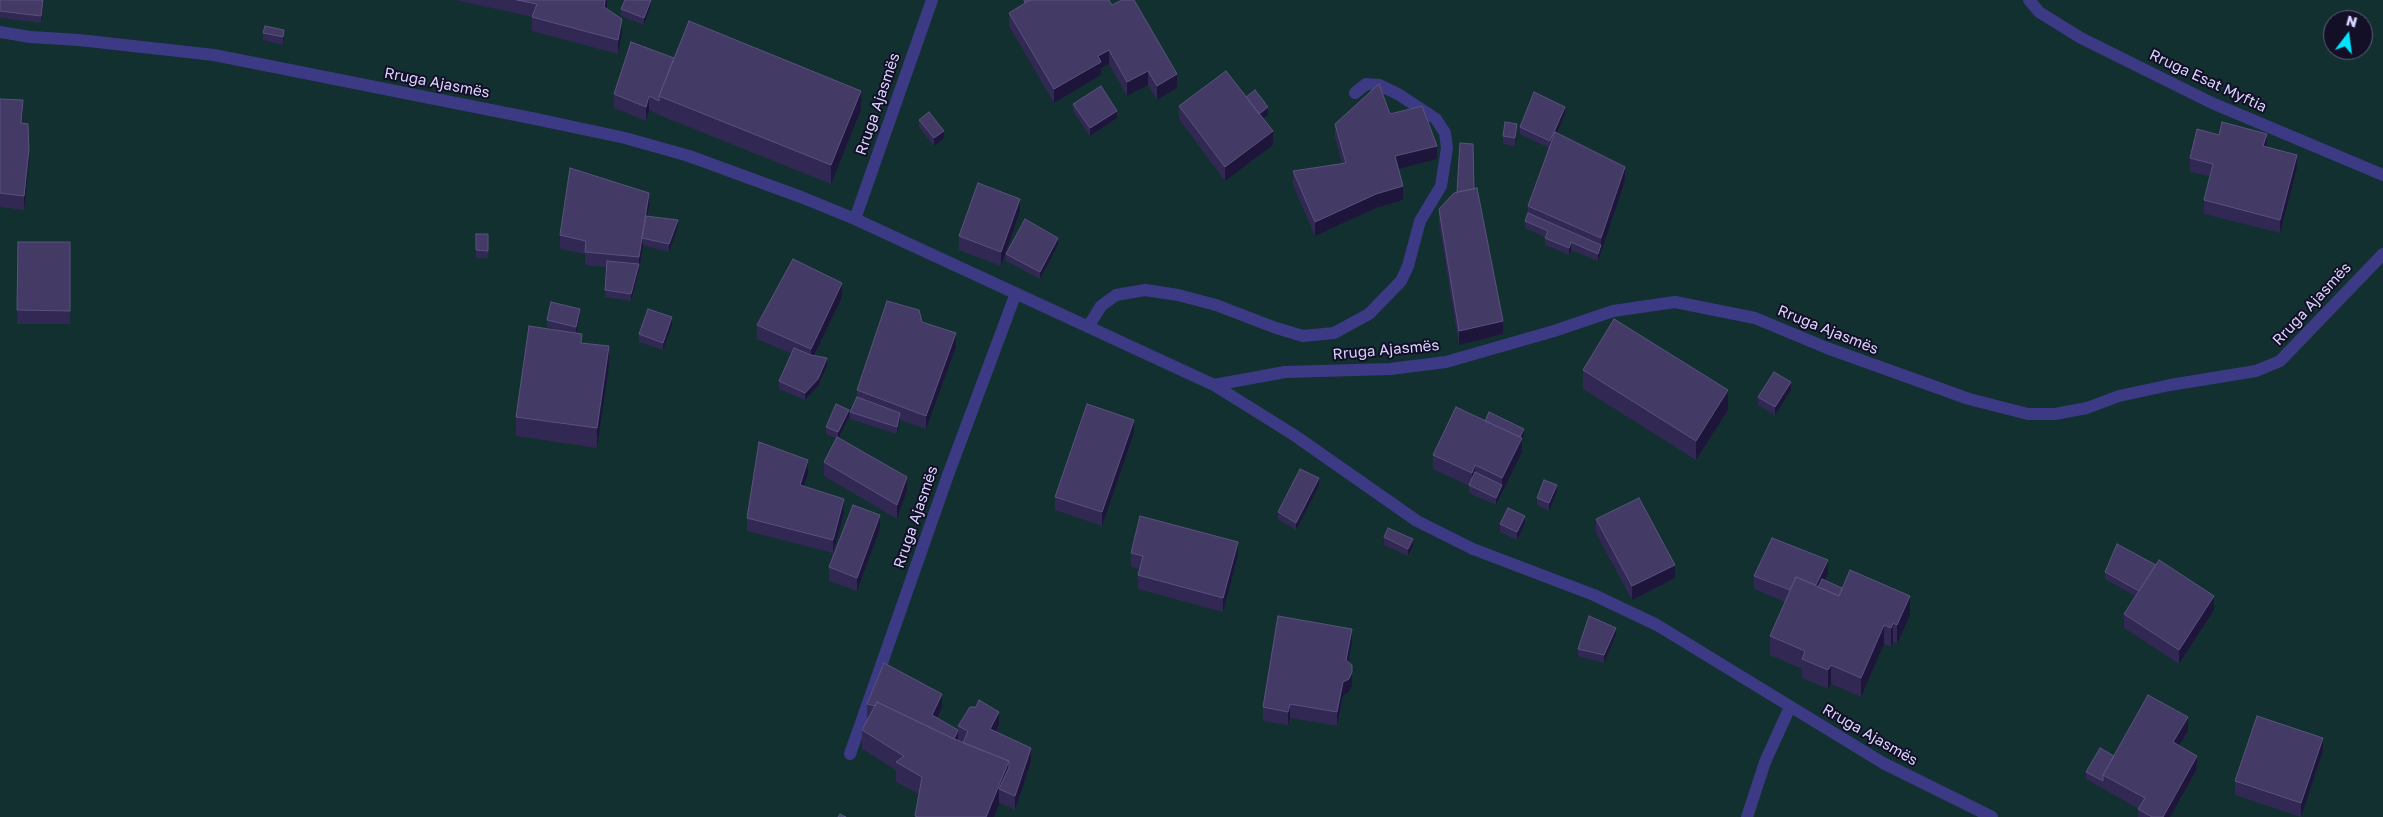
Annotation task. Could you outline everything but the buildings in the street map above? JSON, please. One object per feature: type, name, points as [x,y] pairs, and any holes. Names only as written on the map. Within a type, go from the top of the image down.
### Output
[{"type":"street","name":"Rruga Ajasmës","points":[[855,219],[932,0]]},
{"type":"street","name":"Rruga Esat Myftia","points":[[2029,0],[2039,12],[2081,38],[2212,104],[2383,175]]},
{"type":"street","name":"Rruga Ajasmës","points":[[0,32],[30,38],[79,40],[214,55],[616,136],[689,156],[855,219],[1214,385],[1294,435],[1417,521],[1473,550],[1594,595],[1657,625],[1883,763],[1992,817]]},
{"type":"street","points":[[1088,327],[1101,306],[1116,295],[1145,290],[1178,295],[1216,305],[1302,336],[1334,333],[1369,314],[1401,281],[1408,266],[1420,221],[1441,186],[1447,148],[1445,133],[1436,119],[1398,94],[1379,85],[1366,84],[1355,93]]},
{"type":"street","name":"Rruga Ajasmës","points":[[1214,385],[1285,372],[1390,369],[1446,362],[1554,331],[1613,311],[1675,302],[1755,318],[1827,348],[1969,399],[2028,414],[2055,414],[2087,408],[2119,396],[2170,385],[2256,371],[2280,361],[2383,254]]},
{"type":"street","name":"Rruga Ajasmës","points":[[850,754],[948,475],[1016,293]]},
{"type":"street","points":[[1747,817],[1765,762],[1790,707]]},
{"type":"green space","points":[[0,0],[2383,0],[2383,817],[0,817]]}]
